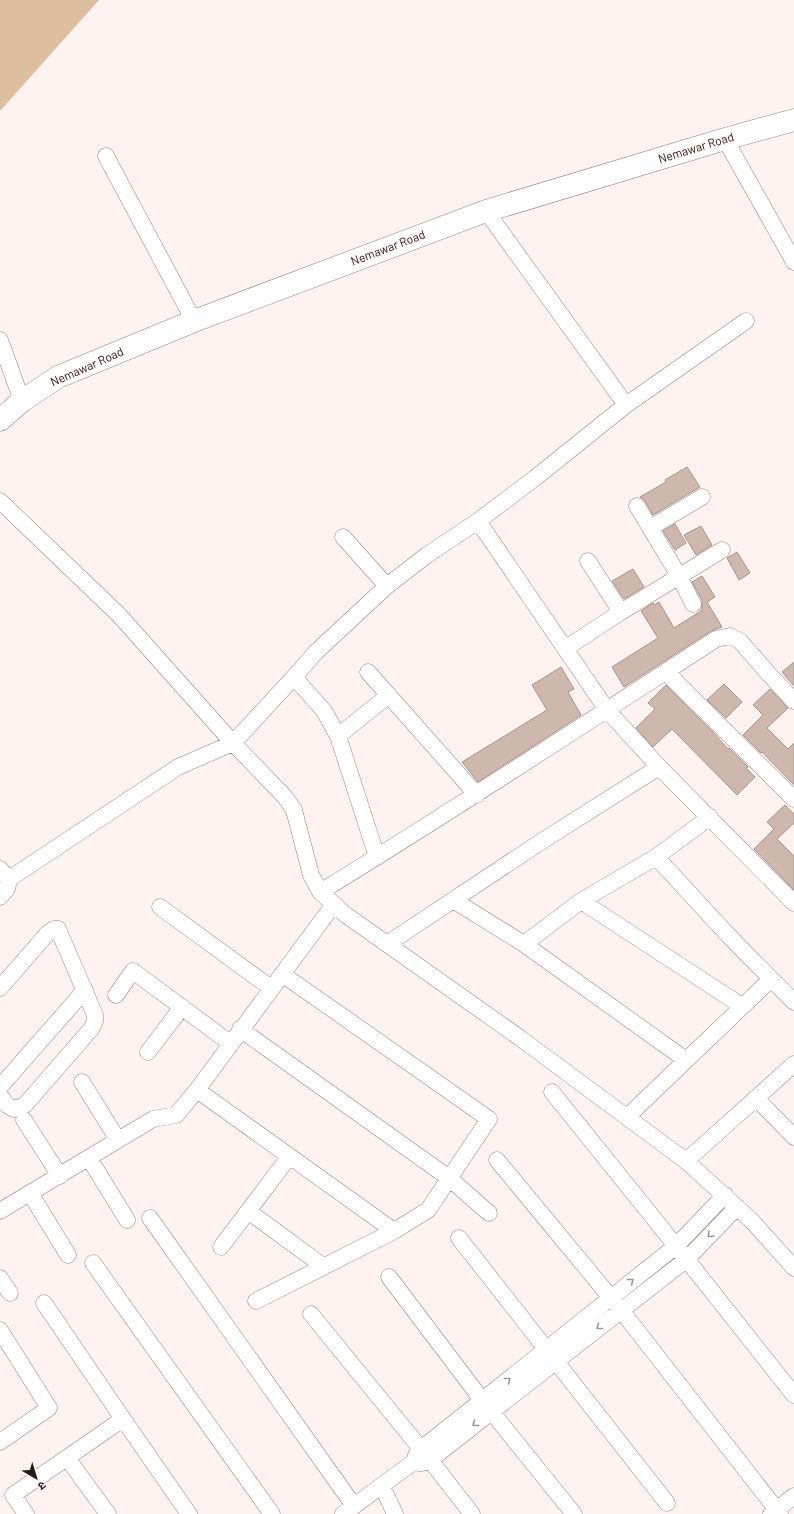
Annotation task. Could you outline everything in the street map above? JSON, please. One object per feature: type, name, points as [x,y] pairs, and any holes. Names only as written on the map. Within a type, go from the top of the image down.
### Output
[{"type":"highway","name":"Nemawar Road","points":[[0,420],[22,402],[58,377],[194,321],[486,211],[725,139],[794,120]]},
{"type":"street","points":[[725,139],[794,262]]},
{"type":"street","points":[[106,156],[194,321]]},
{"type":"street","points":[[486,211],[626,404]]},
{"type":"street","points":[[0,897],[7,889],[5,874],[178,767],[233,743],[316,652],[387,586],[426,555],[478,521],[535,478],[626,404],[746,321]]},
{"type":"street","points":[[0,340],[22,402]]},
{"type":"street","points":[[650,528],[702,497]]},
{"type":"street","points":[[0,501],[119,615],[233,743],[285,797],[294,810],[311,875],[320,892],[346,915],[520,1038],[686,1161],[752,1221],[794,1268]]},
{"type":"street","points":[[637,506],[679,576],[693,604]]},
{"type":"street","points":[[478,521],[607,710],[659,767],[794,903]]},
{"type":"street","points":[[343,538],[387,586]]},
{"type":"street","points":[[566,648],[621,612],[722,550]]},
{"type":"street","points":[[588,561],[621,612]]},
{"type":"street","points":[[320,892],[477,794],[716,639],[730,636],[740,641],[794,701]]},
{"type":"street","points":[[368,672],[477,794]]},
{"type":"street","points":[[666,672],[794,799]]},
{"type":"street","points":[[294,677],[324,711],[338,736],[377,857]]},
{"type":"street","points":[[338,736],[389,695]]},
{"type":"street","points":[[387,944],[539,843],[659,767]]},
{"type":"street","points":[[524,944],[581,901],[656,857],[710,817]]},
{"type":"street","points":[[656,857],[728,935],[794,1002]]},
{"type":"street","points":[[453,900],[524,944],[686,1060]]},
{"type":"street","points":[[581,901],[742,1006]]},
{"type":"street","points":[[1,1208],[60,1176],[153,1119],[176,1115],[197,1090],[240,1029],[334,904]]},
{"type":"street","points":[[160,907],[272,988]]},
{"type":"street","points":[[0,988],[47,934],[54,929],[58,929],[62,934],[95,1015],[95,1021],[91,1029],[25,1105],[14,1109],[7,1105],[0,1096]]},
{"type":"street","points":[[116,995],[133,971],[230,1043]]},
{"type":"street","points":[[256,1301],[394,1231],[428,1210],[489,1119],[282,974]]},
{"type":"street","points":[[627,1117],[771,978]]},
{"type":"street","points":[[0,1087],[85,990]]},
{"type":"street","points":[[148,1052],[182,1007]]},
{"type":"street","points":[[240,1029],[449,1178],[489,1213]]},
{"type":"street","points":[[686,1161],[794,1064]]},
{"type":"street","points":[[82,1082],[118,1140]]},
{"type":"street","points":[[197,1090],[394,1231]]},
{"type":"street","points":[[552,1092],[687,1259],[794,1396]]},
{"type":"street","points":[[756,1098],[794,1137]]},
{"type":"street","points":[[24,1120],[60,1176]]},
{"type":"street","points":[[221,1247],[289,1157]]},
{"type":"street","points":[[89,1158],[127,1220]]},
{"type":"street","points":[[497,1160],[621,1310],[776,1513],[794,1496]]},
{"type":"street","points":[[30,1193],[68,1255]]},
{"type":"street","points":[[551,1355],[610,1297],[676,1246],[725,1195]]},
{"type":"street","points":[[150,1218],[349,1510],[422,1457],[551,1355],[621,1310],[687,1259],[737,1207]]},
{"type":"street","points":[[248,1211],[323,1266]]},
{"type":"street","points":[[460,1238],[667,1503]]},
{"type":"street","points":[[94,1263],[272,1514]]},
{"type":"street","points":[[389,1277],[487,1406],[574,1514]]},
{"type":"street","points":[[0,1278],[10,1293]]},
{"type":"street","points":[[44,1303],[189,1514]]},
{"type":"street","points":[[311,1314],[422,1457],[472,1514]]},
{"type":"street","points":[[0,1330],[49,1408],[0,1442]]},
{"type":"street","points":[[26,1514],[13,1495],[123,1419]]},
{"type":"street","points":[[67,1458],[108,1514]]},
{"type":"street","points":[[382,1486],[395,1514]]},
{"type":"shaded area","points":[[0,0],[99,0],[0,111]]},
{"type":"building","points":[[687,467],[700,487],[653,515],[645,501],[640,497],[666,482],[665,480]]},
{"type":"building","points":[[675,524],[686,543],[675,550],[663,531]]},
{"type":"building","points":[[701,526],[712,545],[696,555],[684,535]]},
{"type":"building","points":[[737,552],[750,573],[739,580],[727,558]]},
{"type":"building","points":[[633,569],[644,587],[624,599],[612,581]]},
{"type":"building","points":[[702,576],[715,597],[707,602],[722,627],[711,631],[624,687],[612,667],[658,638],[641,611],[653,603],[654,605],[659,602],[674,628],[701,611],[702,600],[692,582]]},
{"type":"building","points":[[794,662],[794,686],[782,672]]},
{"type":"building","points":[[561,667],[574,689],[568,692],[581,715],[478,782],[462,762],[547,710],[532,685]]},
{"type":"building","points":[[724,684],[742,702],[726,718],[707,700]]},
{"type":"building","points":[[666,685],[728,749],[729,748],[748,767],[746,768],[755,777],[737,795],[672,729],[653,747],[636,728],[655,709],[648,703]]},
{"type":"building","points":[[770,689],[788,708],[767,728],[788,749],[794,743],[794,785],[743,735],[763,715],[753,705]]},
{"type":"building","points":[[785,805],[794,814],[794,823],[777,839],[794,856],[794,890],[754,849],[774,829],[767,822]]}]
